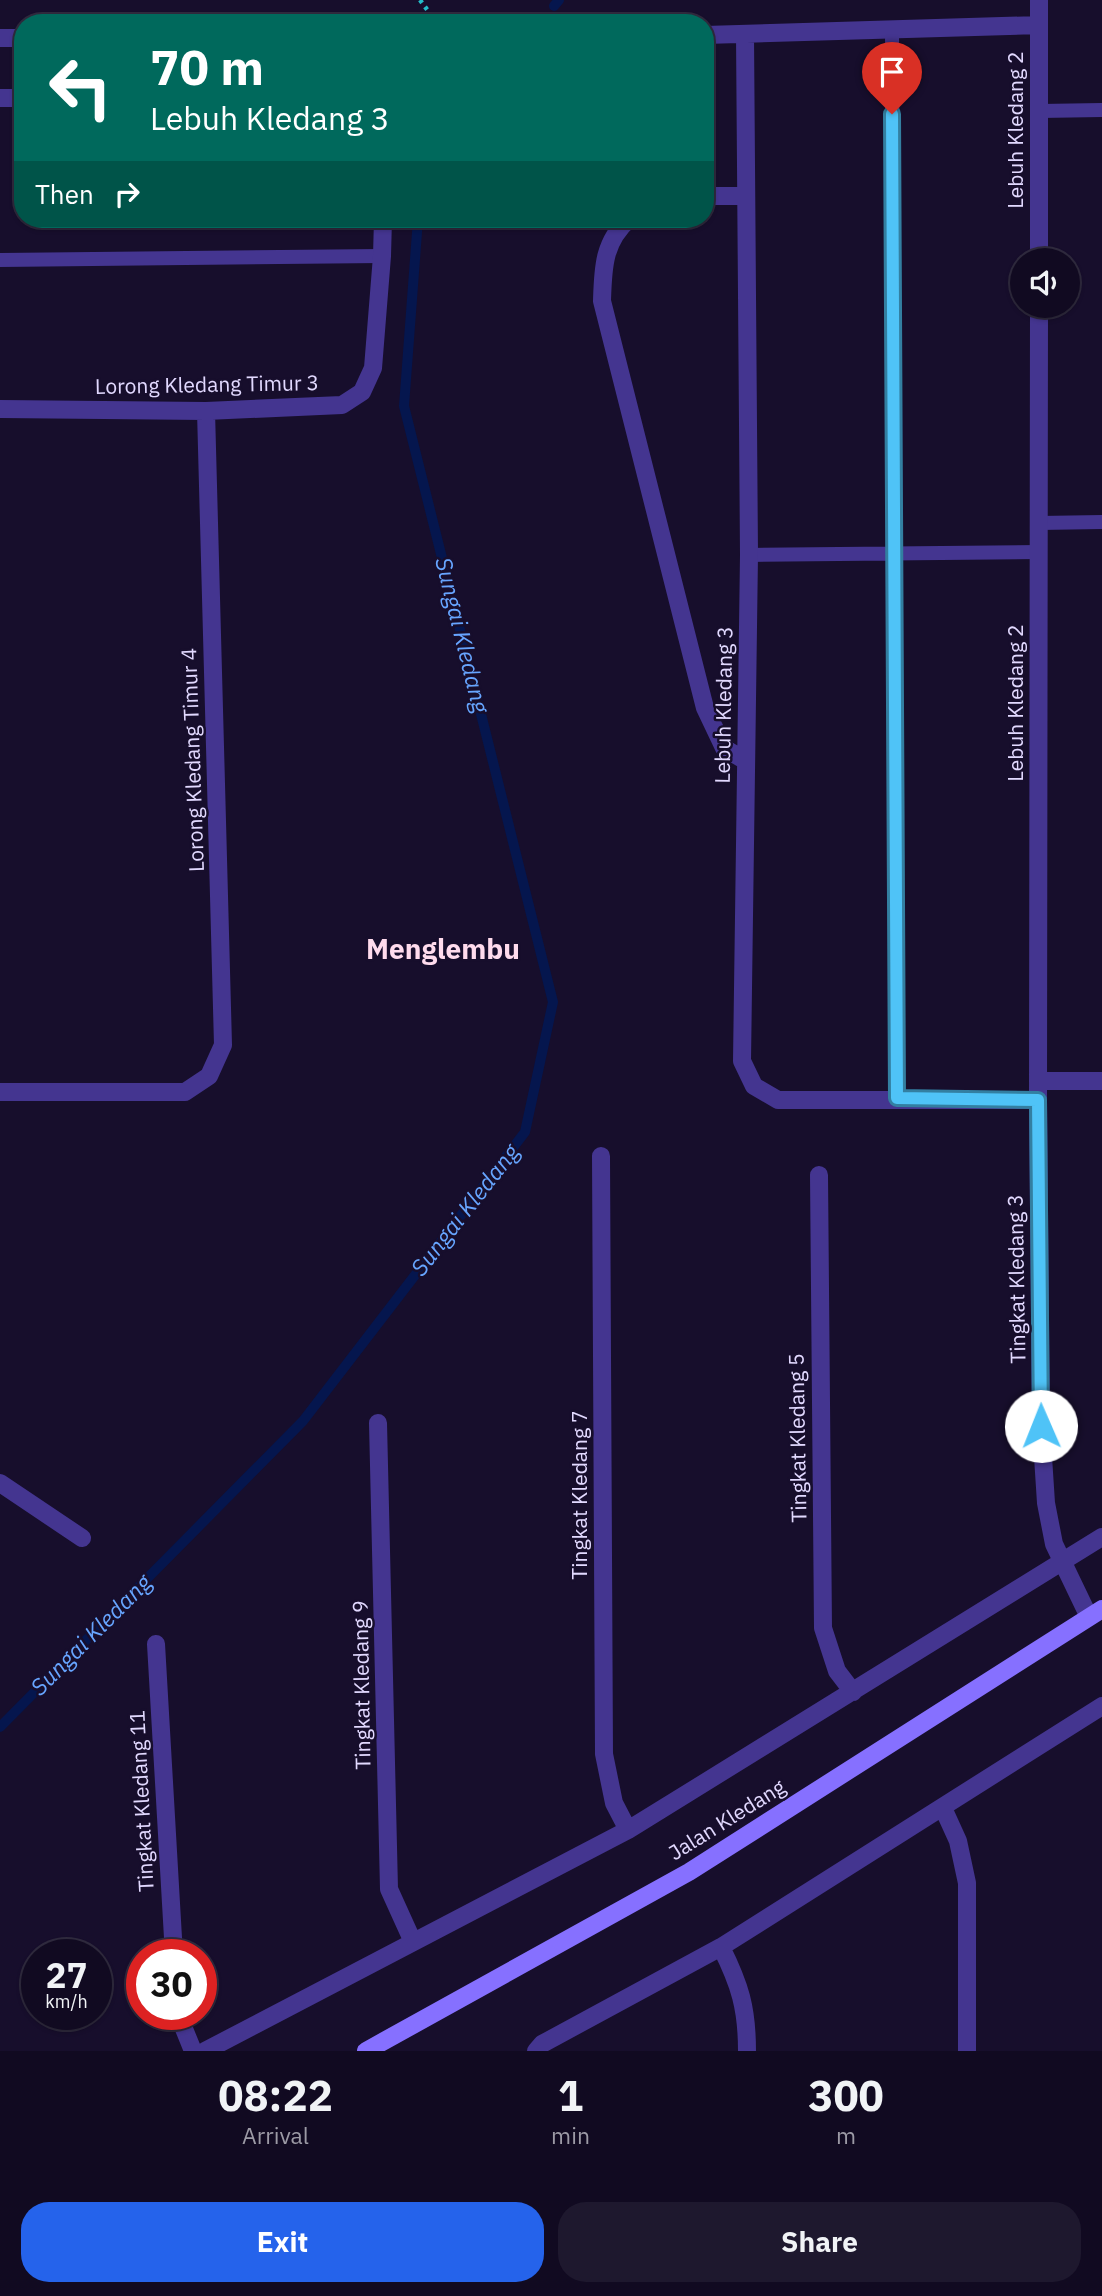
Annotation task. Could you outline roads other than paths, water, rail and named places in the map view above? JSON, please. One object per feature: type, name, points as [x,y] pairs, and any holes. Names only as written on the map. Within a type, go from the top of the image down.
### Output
[{"type":"main road","name":"Jalan Kledang","points":[[366,2051],[689,1872],[1095,1613]]},
{"type":"street","name":"Lebuh Kledang 2","points":[[1039,0],[1039,248]]},
{"type":"street","points":[[714,35],[1039,25]]},
{"type":"street","name":"Lebuh Kledang 3","points":[[745,35],[750,555],[742,1061],[754,1086],[778,1100],[1038,1100]]},
{"type":"street","points":[[714,196],[746,196]]},
{"type":"street","name":"Lorong Kledang Timur 3","points":[[0,409],[206,411],[342,405],[362,392],[373,368],[383,228]]},
{"type":"street","points":[[619,228],[603,263],[602,302],[705,708],[724,748],[746,761]]},
{"type":"street","name":"Lebuh Kledang 2","points":[[1038,1100],[1039,318]]},
{"type":"street","name":"Lorong Kledang Timur 4","points":[[0,1092],[185,1092],[209,1076],[223,1045],[206,411]]},
{"type":"street","points":[[1038,1081],[1102,1082]]},
{"type":"street","name":"Tingkat Kledang 3","points":[[1038,1100],[1041,1426],[1046,1503],[1054,1544],[1062,1563],[1095,1613]]},
{"type":"street","name":"Tingkat Kledang 7","points":[[601,1156],[604,1754],[614,1803],[628,1829]]},
{"type":"street","name":"Tingkat Kledang 5","points":[[819,1175],[823,1628],[837,1671],[853,1692]]},
{"type":"street","name":"Tingkat Kledang 9","points":[[379,1423],[389,1889],[413,1942]]},
{"type":"street","points":[[0,1483],[82,1538]]},
{"type":"street","points":[[205,2051],[628,1829],[1102,1537]]},
{"type":"street","name":"Tingkat Kledang 11","points":[[156,1644],[173,1939]]},
{"type":"street","points":[[537,2051],[542,2044],[721,1947],[1102,1706]]},
{"type":"street","points":[[943,1808],[958,1840],[967,1884],[967,2051]]},
{"type":"street","points":[[721,1947],[738,1981],[747,2019],[747,2051]]},
{"type":"street","points":[[184,2030],[192,2051]]},
{"type":"lane","points":[[892,31],[897,1098]]},
{"type":"lane","points":[[1040,111],[1102,110]]},
{"type":"lane","points":[[0,260],[382,256]]},
{"type":"lane","points":[[1039,523],[1102,522]]},
{"type":"lane","points":[[750,555],[1039,552]]},
{"type":"waterway","name":"Sungai Kledang","points":[[554,6],[559,0]]},
{"type":"waterway","name":"Sungai Kledang","points":[[0,1727],[303,1421],[525,1132],[553,1002],[404,406],[417,228]]},
{"type":"district","name":"Menglembu","points":[[443,949]]}]
